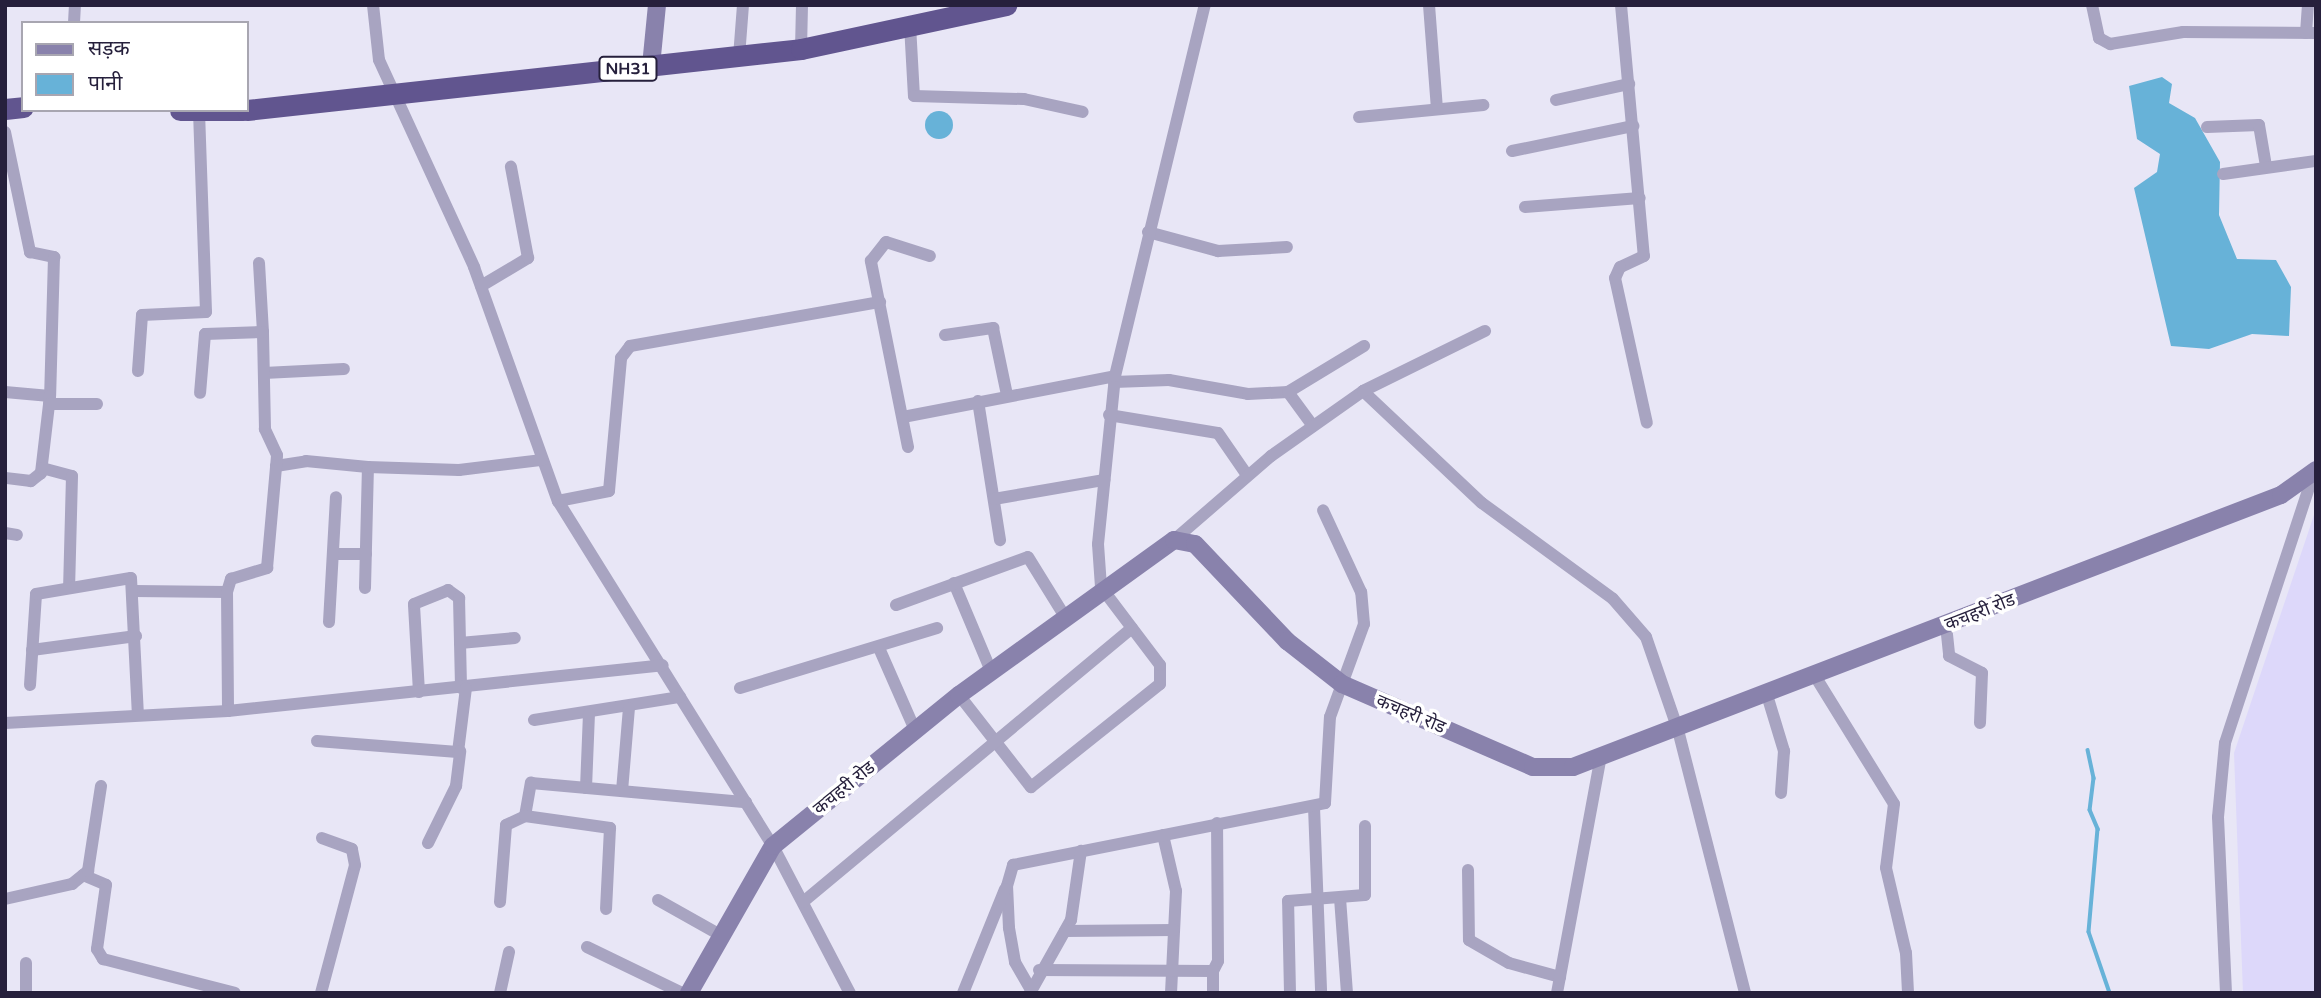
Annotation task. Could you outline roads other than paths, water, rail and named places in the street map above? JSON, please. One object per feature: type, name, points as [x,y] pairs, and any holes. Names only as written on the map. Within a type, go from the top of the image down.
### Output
[{"type":"highway","name":"NH31","points":[[248,110],[397,97],[801,49],[998,6]]},
{"type":"main road","points":[[651,66],[657,5]]},
{"type":"main road","name":"कचहरी रोड","points":[[689,993],[773,846],[959,695],[1101,587],[1174,540],[1195,544],[1287,641],[1342,684],[1533,767],[1600,761],[2281,495],[2315,471]]},
{"type":"street","points":[[373,5],[373,38],[481,286],[558,501],[663,665],[773,846],[850,993]]},
{"type":"street","points":[[739,57],[743,5]]},
{"type":"street","points":[[801,49],[803,5]]},
{"type":"street","points":[[959,695],[993,745],[1031,787],[1155,690],[1160,665],[1101,587],[1104,480],[1114,379],[1205,5]]},
{"type":"street","points":[[1430,5],[1437,109]]},
{"type":"street","points":[[1621,5],[1644,256],[1620,267],[1615,278],[1647,423]]},
{"type":"street","points":[[2092,5],[2099,38],[2110,44],[2183,32],[2311,33],[2308,5]]},
{"type":"street","points":[[910,25],[915,96],[1024,99],[1083,112]]},
{"type":"street","points":[[1556,100],[1629,84]]},
{"type":"street","points":[[1359,117],[1483,105]]},
{"type":"street","points":[[138,371],[142,315],[206,312],[199,112]]},
{"type":"street","points":[[2207,127],[2259,125],[2266,166]]},
{"type":"street","points":[[1512,151],[1633,126]]},
{"type":"street","points":[[5,132],[30,252],[54,257],[50,400],[42,468],[36,481],[5,478]]},
{"type":"street","points":[[2223,174],[2316,161]]},
{"type":"street","points":[[481,286],[528,258],[511,167]]},
{"type":"street","points":[[1525,207],[1640,198]]},
{"type":"street","points":[[1148,232],[1219,251],[1287,247]]},
{"type":"street","points":[[908,447],[871,261],[881,246],[930,257]]},
{"type":"street","points":[[228,711],[228,592],[231,579],[267,568],[276,466],[276,442],[265,429],[259,263]]},
{"type":"street","points":[[558,501],[609,491],[621,358],[630,346],[880,302]]},
{"type":"street","points":[[945,335],[993,328],[1007,394]]},
{"type":"street","points":[[1174,540],[1247,475],[1363,391],[1485,331]]},
{"type":"street","points":[[200,393],[205,334],[263,332]]},
{"type":"street","points":[[903,417],[1007,394],[1114,379],[1169,380],[1248,394],[1288,392],[1364,346]]},
{"type":"street","points":[[264,373],[344,369]]},
{"type":"street","points":[[1363,391],[1482,503],[1633,617],[1678,730],[1745,993]]},
{"type":"street","points":[[5,392],[50,400],[97,404]]},
{"type":"street","points":[[1288,392],[1313,426]]},
{"type":"street","points":[[978,401],[1000,540]]},
{"type":"street","points":[[1109,415],[1218,433],[1247,475]]},
{"type":"street","points":[[276,466],[306,461],[368,467],[459,470],[542,460]]},
{"type":"street","points":[[365,588],[368,467]]},
{"type":"street","points":[[42,468],[72,476],[69,587]]},
{"type":"street","points":[[2226,993],[2218,817],[2225,743],[2315,471]]},
{"type":"street","points":[[994,499],[1104,480]]},
{"type":"street","points":[[330,622],[336,498]]},
{"type":"street","points":[[963,993],[1013,865],[1217,822],[1325,803],[1329,727],[1342,684],[1360,640],[1364,608],[1323,509]]},
{"type":"street","points":[[333,554],[366,554]]},
{"type":"street","points":[[896,605],[1028,557],[1064,615]]},
{"type":"street","points":[[30,685],[36,594],[131,578],[134,591],[138,714]]},
{"type":"street","points":[[954,583],[991,671]]},
{"type":"street","points":[[419,692],[416,599],[448,590],[456,594],[460,643],[463,688],[460,751],[456,786],[428,844]]},
{"type":"street","points":[[134,591],[228,592]]},
{"type":"street","points":[[1946,625],[1949,656],[1982,673],[1980,723]]},
{"type":"street","points":[[740,688],[879,648],[937,628]]},
{"type":"street","points":[[803,902],[1132,628]]},
{"type":"street","points":[[32,650],[136,636]]},
{"type":"street","points":[[460,643],[515,638]]},
{"type":"street","points":[[879,648],[915,730]]},
{"type":"street","points":[[5,723],[228,711],[663,665]]},
{"type":"street","points":[[1815,676],[1894,804],[1886,869],[1906,953],[1908,993]]},
{"type":"street","points":[[1767,695],[1784,751],[1781,793]]},
{"type":"street","points":[[534,720],[629,708],[680,697]]},
{"type":"street","points":[[622,791],[629,708]]},
{"type":"street","points":[[586,788],[589,713]]},
{"type":"street","points":[[317,741],[460,751]]},
{"type":"street","points":[[1557,993],[1600,761]]},
{"type":"street","points":[[525,816],[531,783],[746,802]]},
{"type":"street","points":[[5,899],[72,884],[83,875],[92,860],[102,786]]},
{"type":"street","points":[[1314,807],[1321,993]]},
{"type":"street","points":[[500,902],[506,825],[525,816],[610,828],[606,909]]},
{"type":"street","points":[[1213,993],[1213,971],[1219,961],[1217,822]]},
{"type":"street","points":[[1290,993],[1288,901],[1316,897],[1361,897],[1366,890],[1365,826]]},
{"type":"street","points":[[1163,835],[1176,891],[1171,993]]},
{"type":"street","points":[[321,993],[355,865],[352,849],[322,838]]},
{"type":"street","points":[[1030,991],[1039,971],[1065,931],[1081,851]]},
{"type":"street","points":[[1468,870],[1469,940],[1509,963],[1560,976]]},
{"type":"street","points":[[83,875],[106,885],[97,949],[103,960],[235,993]]},
{"type":"street","points":[[1007,886],[1015,962],[1030,991]]},
{"type":"street","points":[[1340,898],[1347,993]]},
{"type":"street","points":[[658,900],[722,936]]},
{"type":"street","points":[[1065,931],[1174,930]]},
{"type":"street","points":[[587,947],[682,993]]},
{"type":"street","points":[[500,993],[509,951]]},
{"type":"street","points":[[26,963],[26,993]]},
{"type":"street","points":[[1039,971],[1213,971]]},
{"type":"water","points":[[2162,77],[2172,84],[2169,103],[2195,118],[2220,162],[2219,215],[2237,259],[2276,260],[2291,287],[2289,336],[2252,334],[2209,349],[2171,346],[2134,188],[2157,172],[2160,154],[2137,139],[2129,86]]},
{"type":"water","points":[[939,111],[949,115],[953,125],[949,135],[939,139],[929,135],[925,125],[929,115]]},
{"type":"waterway","points":[[2088,750],[2094,778],[2090,810],[2098,829],[2089,932],[2110,993]]}]
